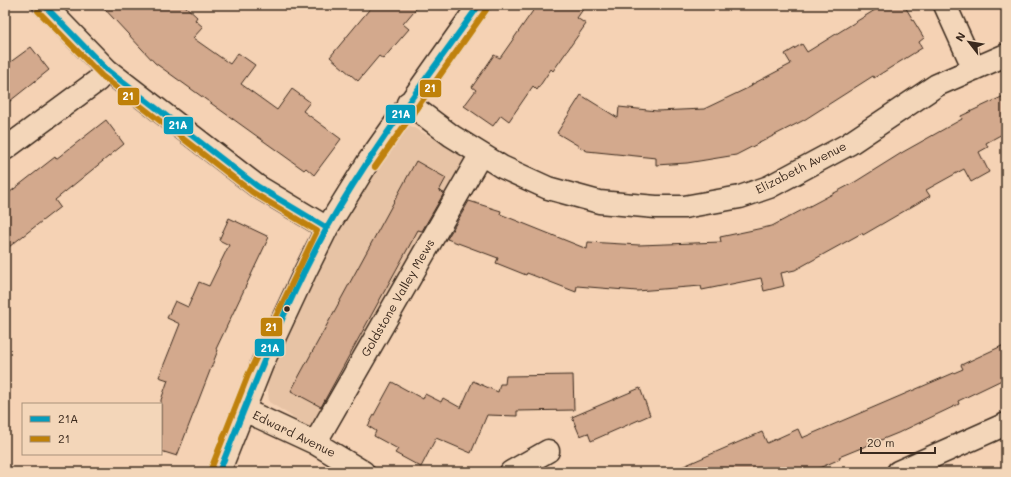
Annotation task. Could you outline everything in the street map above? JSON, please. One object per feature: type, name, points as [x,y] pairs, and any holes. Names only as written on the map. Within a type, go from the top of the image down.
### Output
[{"type":"street","points":[[44,5],[107,70],[257,186],[327,228]]},
{"type":"street","points":[[219,472],[280,325],[327,228],[368,162],[478,5]]},
{"type":"street","points":[[945,5],[974,69]]},
{"type":"street","name":"Elizabeth Avenue","points":[[408,103],[452,136],[481,154],[502,167],[542,186],[572,196],[599,202],[656,207],[684,206],[712,203],[740,197],[769,187],[848,144],[937,85],[1006,55]]},
{"type":"street","points":[[5,149],[97,81],[107,70]]},
{"type":"street","name":"Goldstone Valley Mews","points":[[315,443],[481,154]]},
{"type":"street","name":"Edward Avenue","points":[[244,410],[315,443],[363,472]]},
{"type":"street","points":[[898,472],[1006,424]]},
{"type":"street","points":[[511,472],[548,451]]},
{"type":"shaded area","points":[[405,123],[467,157],[315,431],[269,402],[267,378],[334,235]]},
{"type":"building","points":[[101,5],[184,5],[197,17],[195,20],[203,27],[193,38],[230,64],[238,53],[255,65],[241,84],[277,110],[292,89],[310,102],[303,111],[341,139],[314,175],[306,168],[304,170],[155,63]]},
{"type":"building","points":[[373,5],[419,5],[403,24],[409,29],[383,59],[379,56],[358,81],[330,57]]},
{"type":"building","points":[[537,5],[586,5],[577,18],[586,24],[553,71],[551,69],[537,90],[533,86],[509,121],[501,115],[493,126],[464,106],[476,90],[472,87],[494,55],[500,58]]},
{"type":"building","points":[[883,5],[904,5],[924,38],[919,42],[922,48],[874,78],[873,76],[804,120],[736,155],[687,163],[656,165],[656,158],[587,151],[557,133],[581,95],[618,118],[619,107],[657,111],[704,109],[752,86],[751,85],[791,64],[785,54],[802,44],[807,52]]},
{"type":"building","points":[[31,47],[49,70],[5,105],[5,66]]},
{"type":"building","points":[[1006,95],[1006,132],[986,143],[988,147],[979,152],[989,172],[971,182],[964,169],[926,190],[930,196],[863,235],[862,233],[795,270],[781,273],[784,286],[764,291],[761,278],[702,290],[701,286],[637,291],[577,286],[576,292],[496,263],[498,258],[447,239],[469,201],[501,211],[500,214],[587,249],[588,242],[639,245],[721,242],[720,237],[772,226],[855,182],[903,152],[962,119],[961,116]]},
{"type":"building","points":[[106,120],[124,144],[55,200],[60,207],[5,250],[5,196]]},
{"type":"building","points":[[416,161],[446,178],[439,191],[444,193],[422,231],[418,230],[321,407],[291,391]]},
{"type":"building","points":[[229,218],[269,237],[216,349],[218,350],[177,456],[162,451],[161,400],[168,380],[159,377],[180,324],[167,318],[175,301],[188,307],[199,282],[209,286],[229,245],[219,240]]},
{"type":"building","points":[[1006,344],[1006,378],[958,401],[959,404],[898,433],[839,457],[840,459],[810,472],[670,472],[762,432],[767,443],[798,429],[802,438],[963,369],[961,365]]},
{"type":"building","points":[[573,375],[574,410],[517,411],[517,416],[487,415],[471,453],[436,438],[421,467],[395,453],[398,449],[374,436],[376,431],[368,426],[392,382],[423,399],[425,394],[441,402],[443,398],[461,408],[473,381],[498,392],[500,384],[505,384],[506,376]]},
{"type":"building","points":[[640,388],[650,415],[591,441],[588,433],[580,436],[572,417]]},
{"type":"transit line","name":"21A","points":[[44,5],[107,70],[257,186],[327,228]]},
{"type":"transit line","name":"21A","points":[[219,472],[256,379],[311,258],[327,228],[381,142],[479,5]]},
{"type":"transit line","name":"21","points":[[375,167],[486,10]]},
{"type":"transit line","name":"21","points":[[38,11],[102,76],[252,192],[317,231],[248,375],[211,469]]}]
